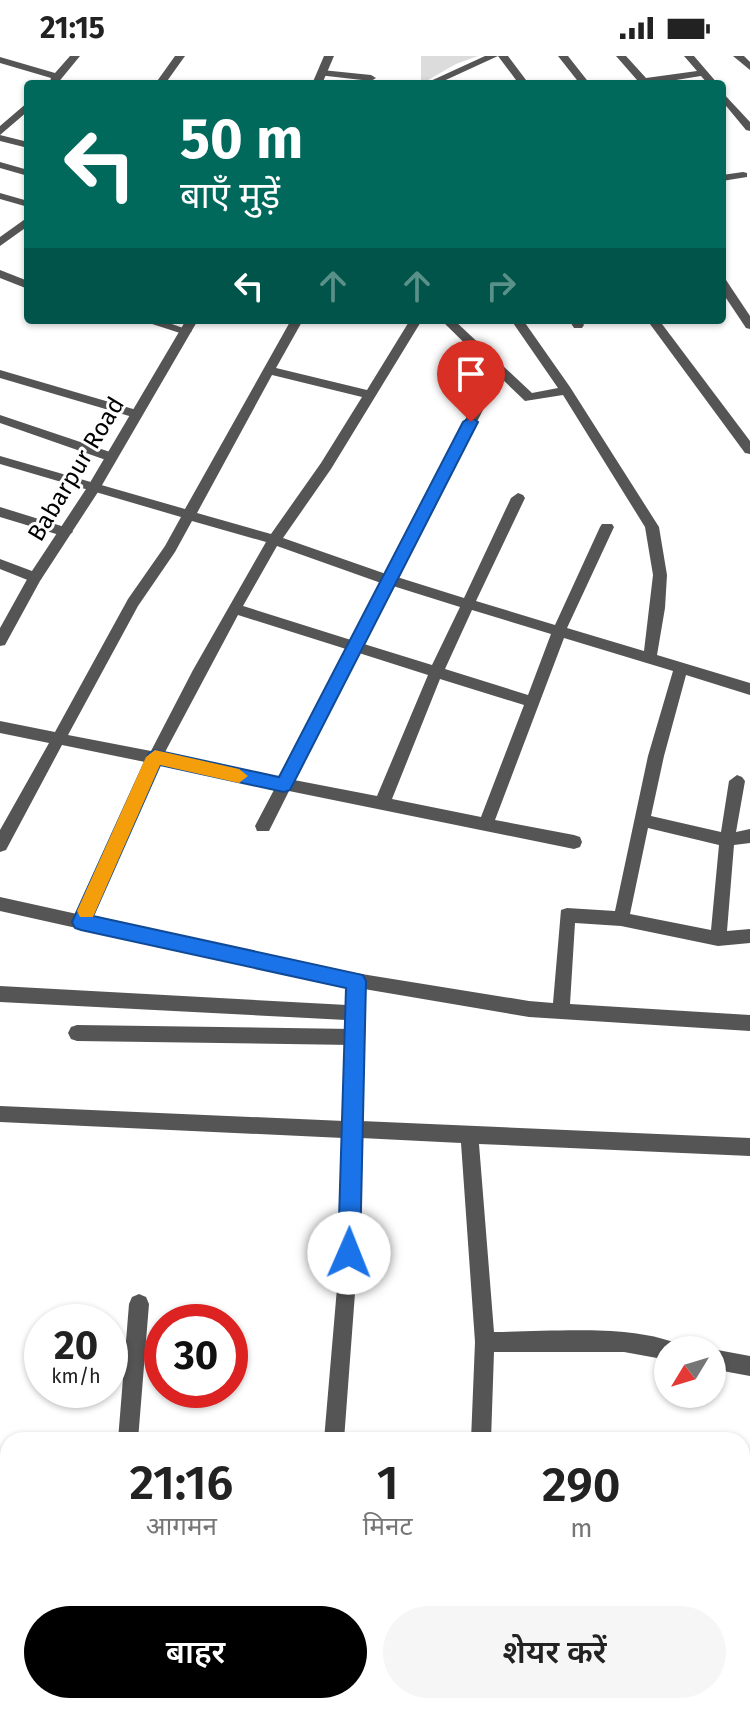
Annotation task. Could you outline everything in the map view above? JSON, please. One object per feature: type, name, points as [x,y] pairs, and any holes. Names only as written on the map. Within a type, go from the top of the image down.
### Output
[{"type":"street","points":[[0,60],[55,80],[75,56]]},
{"type":"street","points":[[163,80],[180,56]]},
{"type":"street","points":[[319,80],[329,56]]},
{"type":"street","points":[[438,80],[493,56]]},
{"type":"street","points":[[503,56],[521,80]]},
{"type":"street","points":[[563,56],[582,80]]},
{"type":"street","points":[[621,56],[642,80]]},
{"type":"street","points":[[689,56],[709,80]]},
{"type":"street","points":[[738,56],[750,67]]},
{"type":"street","points":[[458,71],[466,80]]},
{"type":"street","points":[[322,73],[371,78]]},
{"type":"street","points":[[662,80],[703,73]]},
{"type":"street","points":[[726,100],[750,128]]},
{"type":"street","points":[[24,109],[0,135],[24,144]]},
{"type":"street","points":[[0,165],[24,172]]},
{"type":"street","points":[[726,177],[743,175]]},
{"type":"street","points":[[0,196],[24,203]]},
{"type":"street","points":[[0,243],[24,223]]},
{"type":"street","points":[[0,274],[24,283]]},
{"type":"street","points":[[728,303],[750,298]]},
{"type":"street","points":[[728,303],[750,325]]},
{"type":"street","points":[[0,845],[133,603],[189,515],[295,324]]},
{"type":"street","points":[[81,922],[155,757],[235,609],[274,540],[371,395],[414,324]]},
{"type":"street","points":[[451,324],[529,398],[566,390]]},
{"type":"street","points":[[520,324],[566,390],[652,527],[659,546],[659,608],[650,656]]},
{"type":"street","points":[[656,324],[750,450]]},
{"type":"street","name":"Babarpur Road","points":[[0,641],[35,578],[93,489],[189,326]]},
{"type":"street","points":[[267,370],[371,395]]},
{"type":"street","points":[[263,826],[392,580],[497,370]]},
{"type":"street","points":[[0,374],[136,414]]},
{"type":"street","points":[[0,419],[111,457]]},
{"type":"street","points":[[0,460],[274,540],[392,580],[650,656],[750,689]]},
{"type":"street","points":[[382,804],[437,671],[518,498]]},
{"type":"street","points":[[0,512],[66,532]]},
{"type":"street","points":[[486,824],[560,629],[607,527]]},
{"type":"street","points":[[0,564],[35,578]]},
{"type":"street","points":[[235,609],[532,702]]},
{"type":"street","points":[[621,919],[641,820],[681,667]]},
{"type":"street","points":[[0,727],[574,842]]},
{"type":"street","points":[[718,939],[727,840],[737,781]]},
{"type":"street","points":[[641,820],[727,840],[750,836]]},
{"type":"street","points":[[0,904],[356,981],[529,1009],[750,1023]]},
{"type":"street","points":[[561,1011],[567,915],[621,919],[718,939],[750,936]]},
{"type":"street","points":[[335,1432],[349,1253],[356,981]]},
{"type":"street","points":[[0,994],[251,1005],[354,1013]]},
{"type":"street","points":[[77,1033],[353,1037]]},
{"type":"street","points":[[0,1114],[750,1147]]},
{"type":"street","points":[[469,1133],[485,1342],[481,1432]]},
{"type":"street","points":[[129,1432],[139,1304]]},
{"type":"street","points":[[485,1342],[624,1342],[654,1347]]},
{"type":"street","points":[[726,1362],[750,1366]]},
{"type":"shaded area","points":[[421,56],[478,56],[428,80],[421,80]]},
{"type":"slow traffic","points":[[86,911],[155,757],[239,776]]},
{"type":"route","points":[[349,1253],[356,981],[81,922],[155,757],[284,785],[471,422]]}]
